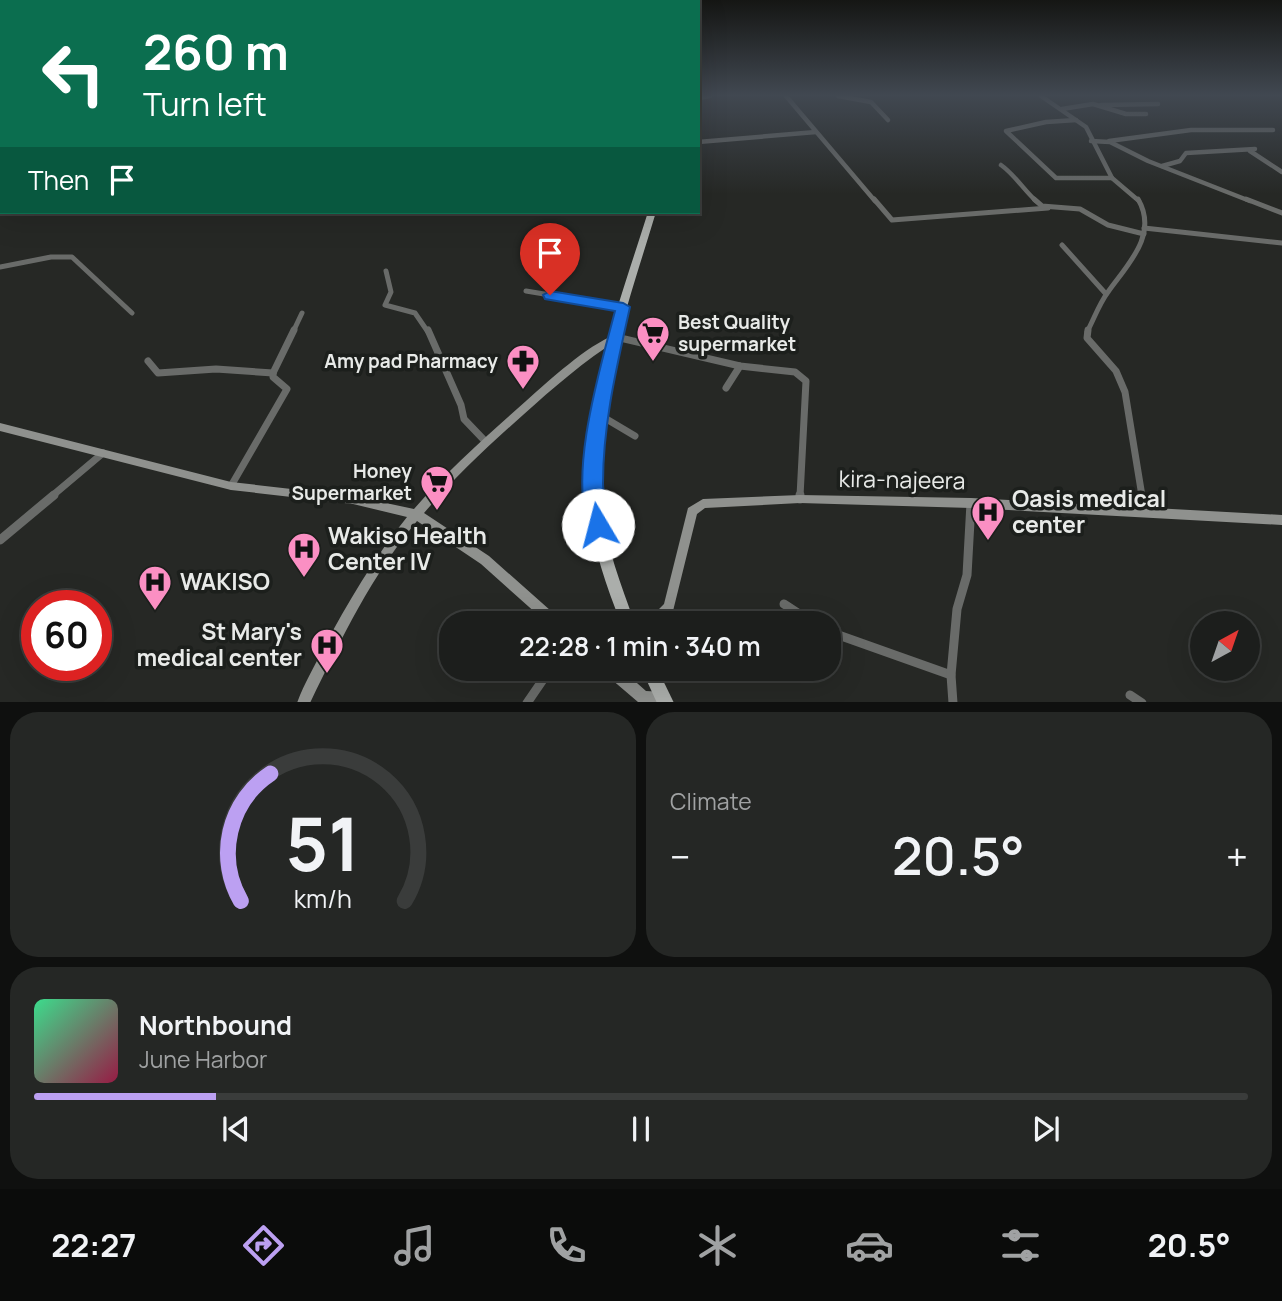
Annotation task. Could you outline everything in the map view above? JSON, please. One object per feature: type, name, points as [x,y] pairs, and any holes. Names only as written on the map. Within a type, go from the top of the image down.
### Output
[{"type":"main road","points":[[623,611],[613,584],[598,525],[593,486],[598,414],[623,307],[651,214]]},
{"type":"main road","points":[[655,681],[665,701]]},
{"type":"street","points":[[813,129],[892,220],[1048,208],[1080,209],[1108,225],[1144,231],[1282,243]]},
{"type":"street","points":[[1016,129],[1006,131],[1056,178],[1112,178]]},
{"type":"street","points":[[1087,129],[1112,178],[1139,199],[1144,231],[1138,254],[1106,294],[1087,332],[1087,338],[1116,371],[1125,392],[1146,512]]},
{"type":"street","points":[[1091,141],[1191,130],[1273,130]]},
{"type":"street","points":[[700,142],[816,132]]},
{"type":"street","points":[[1107,141],[1160,166],[1282,213]]},
{"type":"street","points":[[1160,166],[1177,163],[1186,153],[1255,149]]},
{"type":"street","points":[[1248,150],[1282,172]]},
{"type":"street","points":[[1000,165],[1014,174],[1019,185],[1048,208]]},
{"type":"street","points":[[1062,245],[1106,294]]},
{"type":"street","points":[[0,267],[51,257],[72,257],[132,313]]},
{"type":"street","points":[[386,271],[391,292],[385,305],[415,313],[425,324],[461,405],[464,419],[485,441]]},
{"type":"street","points":[[526,291],[623,307]]},
{"type":"street","points":[[231,486],[288,389],[273,377],[273,373],[302,313]]},
{"type":"street","points":[[303,702],[341,626],[380,561],[416,514],[485,441],[574,364],[616,337],[740,366],[795,372],[803,376],[806,382],[800,499]]},
{"type":"street","points":[[148,361],[158,373],[216,369],[273,373]]},
{"type":"street","points":[[726,388],[740,366]]},
{"type":"street","points":[[598,414],[635,436]]},
{"type":"street","points":[[0,427],[231,486],[354,500],[416,514],[485,560],[542,611]]},
{"type":"street","points":[[0,540],[103,453]]},
{"type":"street","name":"kira-najeera","points":[[665,611],[669,607],[692,511],[703,504],[800,499],[971,503],[1282,520]]},
{"type":"street","points":[[953,702],[951,675],[957,609],[967,575],[971,503]]},
{"type":"street","points":[[784,604],[795,611]]},
{"type":"street","points":[[841,636],[951,675]]},
{"type":"street","points":[[527,702],[542,681]]},
{"type":"street","points":[[624,681],[643,697],[665,701]]},
{"type":"street","points":[[1130,695],[1142,702]]},
{"type":"place","name":"Best Quality supermarket","points":[[653,363]]},
{"type":"place","name":"Amy pad Pharmacy","points":[[523,391]]},
{"type":"place","name":"Honey Supermarket","points":[[437,512]]},
{"type":"place","name":"Oasis medical center","points":[[988,542]]},
{"type":"place","name":"Wakiso Health Center IV","points":[[304,579]]},
{"type":"place","name":"WAKISO","points":[[155,612]]},
{"type":"place","name":"St Mary's medical center","points":[[327,675]]},
{"type":"route","points":[[550,295],[623,307],[598,414],[593,486],[598,525]]}]
